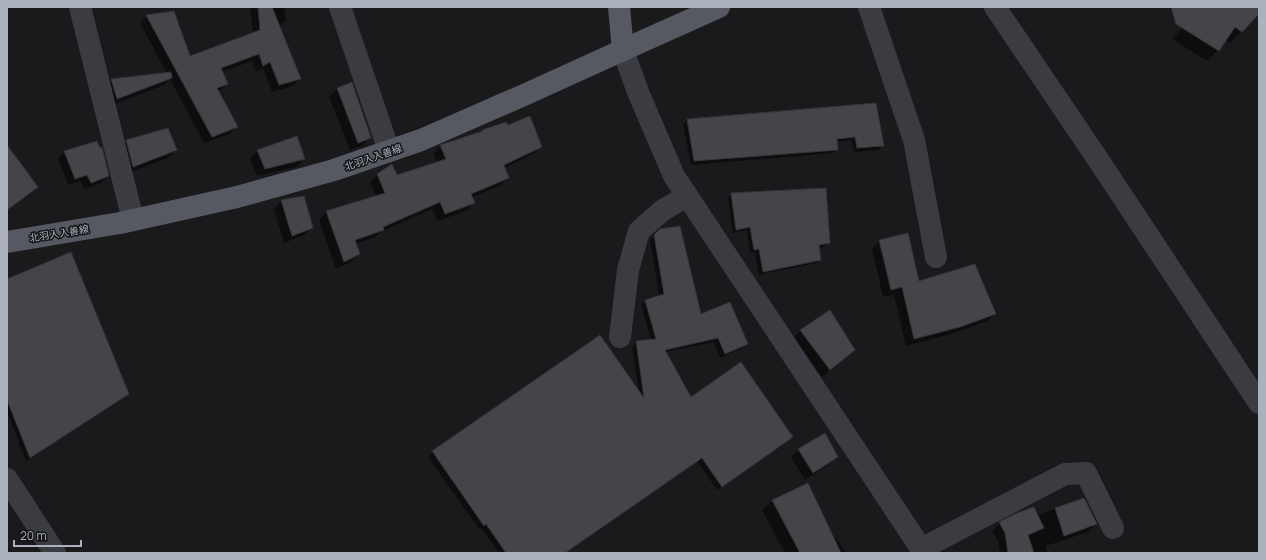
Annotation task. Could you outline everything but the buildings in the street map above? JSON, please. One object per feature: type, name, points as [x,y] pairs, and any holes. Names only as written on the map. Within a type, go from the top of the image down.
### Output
[{"type":"main road","points":[[619,7],[623,50]]},
{"type":"main road","name":"北羽入入善線","points":[[7,242],[133,220],[237,197],[334,170],[421,140],[719,7]]},
{"type":"street","points":[[80,7],[133,220]]},
{"type":"street","points":[[340,7],[389,151]]},
{"type":"street","points":[[994,7],[1092,151],[1259,403]]},
{"type":"street","points":[[874,8],[914,140],[936,257]]},
{"type":"street","points":[[623,50],[638,92],[674,176],[922,551],[1065,474],[1086,472],[1113,528]]},
{"type":"street","points":[[620,337],[628,270],[639,231],[663,210],[687,196]]},
{"type":"street","points":[[7,479],[55,553]]}]
